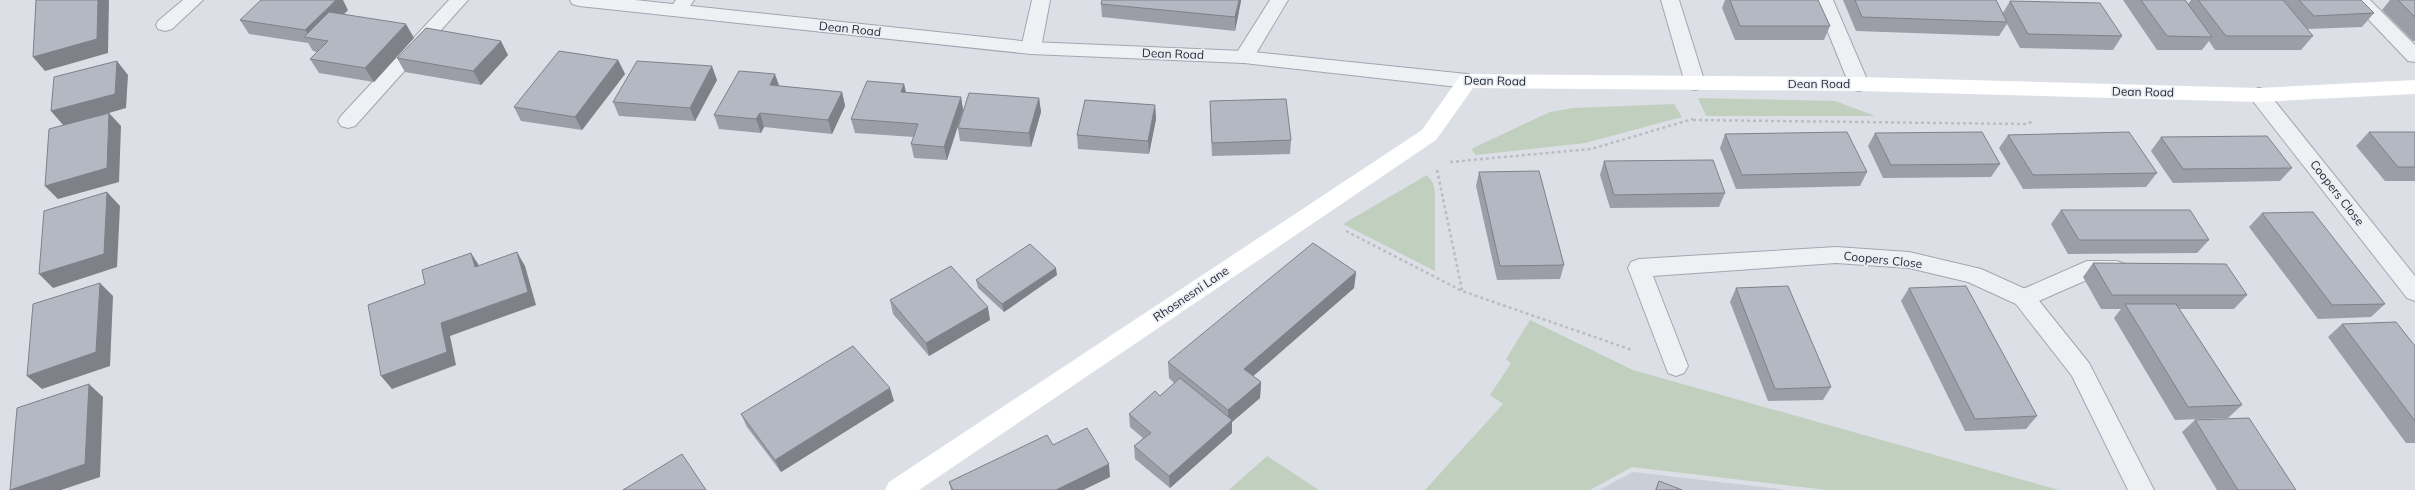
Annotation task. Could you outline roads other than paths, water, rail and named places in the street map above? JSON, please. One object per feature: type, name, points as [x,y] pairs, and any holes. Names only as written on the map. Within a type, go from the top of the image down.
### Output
[{"type":"main road","name":"Dean Road","points":[[1467,81],[1860,84],[2259,95],[2415,87]]},
{"type":"main road","name":"Rhosnesni Lane","points":[[898,490],[1429,136],[1467,81]]},
{"type":"street","points":[[165,25],[194,0]]},
{"type":"street","points":[[348,121],[459,0]]},
{"type":"street","name":"Dean Road","points":[[579,0],[682,5],[1031,48],[1244,57],[1467,81]]},
{"type":"street","points":[[1031,48],[1040,0]]},
{"type":"street","points":[[1244,57],[1279,0]]},
{"type":"street","points":[[1670,0],[1695,83]]},
{"type":"street","points":[[1824,0],[1860,84]]},
{"type":"street","points":[[2359,0],[2415,56]]},
{"type":"street","name":"Coopers Close","points":[[2259,95],[2415,292]]},
{"type":"street","name":"Coopers Close","points":[[1676,366],[1639,268],[1836,255],[1909,260],[1973,275],[2024,298],[2082,370],[2141,490]]},
{"type":"street","points":[[2024,298],[2087,270],[2140,270]]}]
